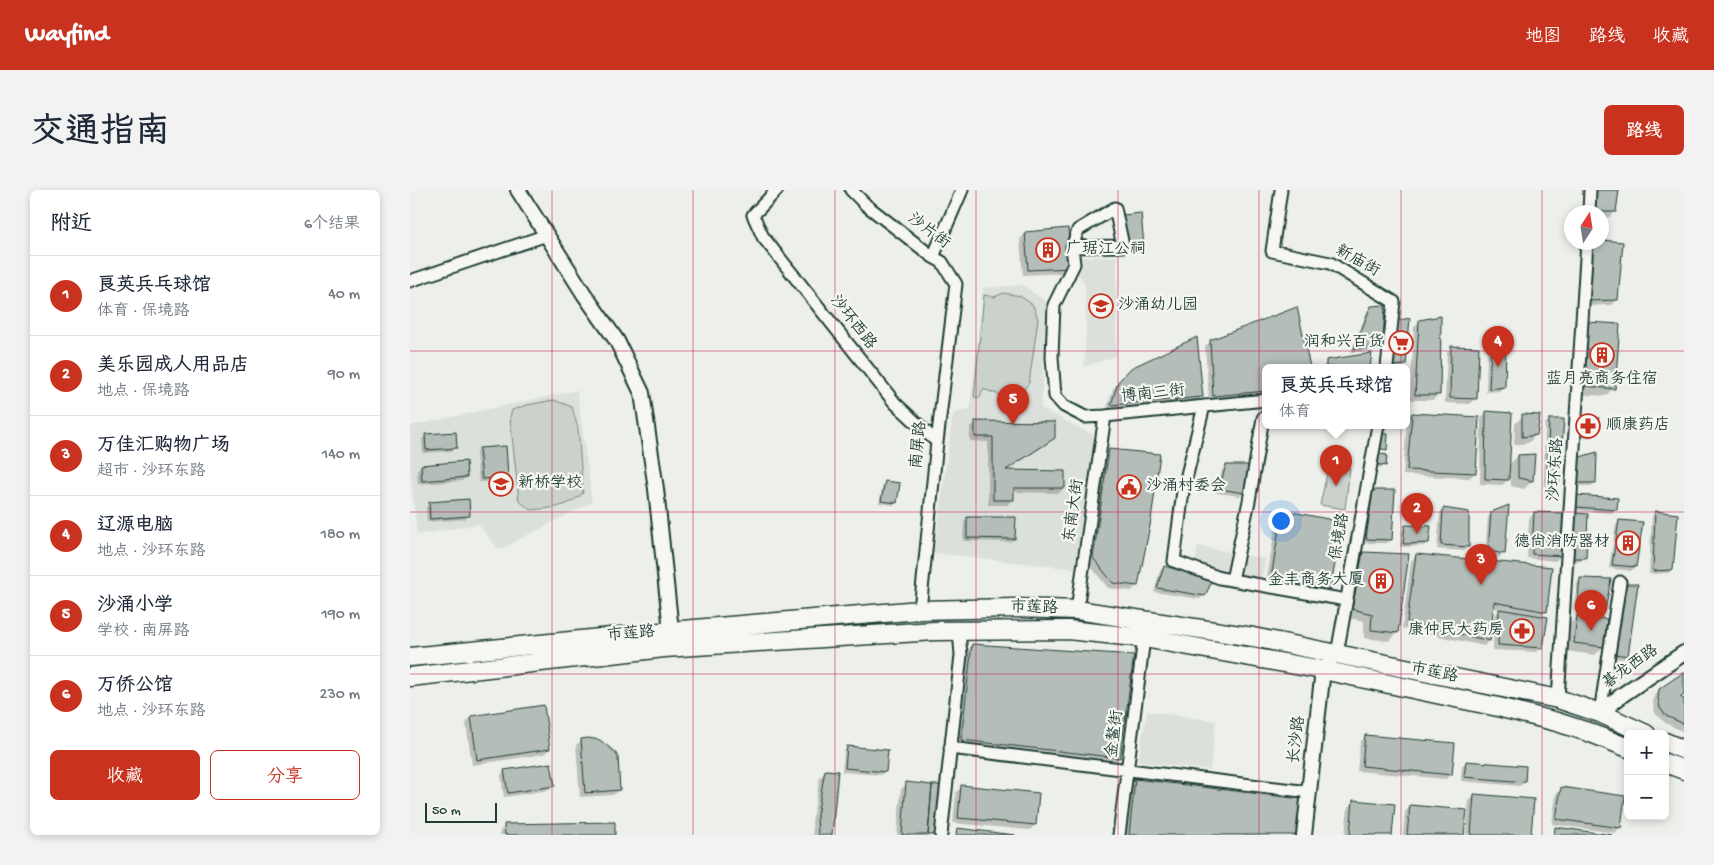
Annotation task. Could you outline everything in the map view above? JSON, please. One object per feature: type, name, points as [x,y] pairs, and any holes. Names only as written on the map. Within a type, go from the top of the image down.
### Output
[{"type":"main road","name":"市莲路","points":[[410,677],[672,640],[920,610],[1015,608],[1077,610],[1254,637],[1558,699],[1600,713],[1637,730]]},
{"type":"main road","name":"市莲路","points":[[410,657],[672,640],[935,631],[1068,630],[1144,638],[1323,670],[1498,706],[1557,722],[1624,746]]},
{"type":"main road","points":[[1669,744],[1684,750]]},
{"type":"main road","points":[[1669,764],[1684,770]]},
{"type":"street","points":[[518,190],[584,294],[617,341],[642,393],[656,489],[672,640]]},
{"type":"street","name":"沙环西路","points":[[777,190],[753,215],[763,236],[895,403],[937,442]]},
{"type":"street","name":"沙片街","points":[[851,190],[866,205],[942,262],[956,284]]},
{"type":"street","points":[[933,257],[962,190]]},
{"type":"street","name":"新庙街","points":[[1281,190],[1272,251],[1330,263],[1394,302],[1387,364]]},
{"type":"street","points":[[1589,205],[1590,190]]},
{"type":"street","points":[[1115,208],[1123,246],[1072,247],[1078,230],[1115,208]]},
{"type":"street","points":[[410,280],[547,235]]},
{"type":"street","name":"博南三街","points":[[1072,247],[1074,264],[1054,305],[1052,357],[1055,396],[1064,406],[1085,417],[1262,400]]},
{"type":"street","name":"沙环东路","points":[[1558,699],[1587,250]]},
{"type":"street","name":"南屏路","points":[[920,610],[937,442],[956,284]]},
{"type":"street","points":[[1204,406],[1183,491],[1174,561],[1220,578],[1346,600]]},
{"type":"street","name":"东南大街","points":[[1077,610],[1105,416]]},
{"type":"street","points":[[1232,580],[1249,502],[1262,424]]},
{"type":"street","name":"保境路","points":[[1337,654],[1377,429]]},
{"type":"street","points":[[1600,713],[1620,582]]},
{"type":"street","points":[[940,835],[961,655],[959,631]]},
{"type":"street","name":"金鳌街","points":[[1119,835],[1144,638]]},
{"type":"street","name":"碁龙西路","points":[[1600,713],[1622,695],[1684,653]]},
{"type":"street","points":[[1323,670],[1337,654]]},
{"type":"street","name":"长沙路","points":[[1304,835],[1323,670]]},
{"type":"street","points":[[950,748],[1309,792]]},
{"type":"shaded area","name":"沙涌幼儿园","points":[[1117,256],[1116,356],[1084,367],[1086,328],[1085,285],[1077,271],[1077,257]]},
{"type":"shaded area","points":[[1022,285],[1048,303],[1041,408],[1097,437],[1075,569],[934,553],[953,414],[970,409],[983,288]]},
{"type":"shaded area","points":[[1004,293],[1020,296],[1033,305],[1038,319],[1029,383],[1022,392],[1006,397],[983,389],[980,398],[974,397],[984,295],[994,297]]},
{"type":"shaded area","name":"新桥学校","points":[[577,390],[592,502],[499,550],[478,524],[417,535],[410,467],[410,426]]},
{"type":"shaded area","points":[[554,400],[572,407],[578,429],[583,493],[565,504],[552,508],[531,510],[519,501],[510,417],[512,410]]},
{"type":"shaded area","points":[[1329,464],[1350,468],[1345,509],[1320,505]]},
{"type":"shaded area","points":[[1198,546],[1266,559],[1261,579],[1195,566]]},
{"type":"shaded area","points":[[1147,711],[1216,721],[1210,770],[1138,762]]},
{"type":"building","points":[[1596,190],[1619,190],[1616,212],[1609,212],[1609,205],[1595,205]]},
{"type":"building","points":[[1141,213],[1144,246],[1130,250],[1123,215]]},
{"type":"building","name":"广琚江公祠","points":[[1068,228],[1072,268],[1028,270],[1025,232]]},
{"type":"building","points":[[1609,241],[1623,242],[1618,300],[1588,301],[1592,250],[1609,250]]},
{"type":"building","points":[[1385,305],[1383,347],[1354,349],[1371,306]]},
{"type":"building","points":[[1297,307],[1309,364],[1262,364],[1262,391],[1213,396],[1210,340]]},
{"type":"building","points":[[1441,316],[1440,395],[1415,395],[1419,320]]},
{"type":"building","name":"润和兴百货","points":[[1410,318],[1406,364],[1392,364],[1395,321]]},
{"type":"building","name":"蓝月亮商务住宿","points":[[1587,322],[1620,324],[1615,389],[1585,386]]},
{"type":"building","points":[[1197,337],[1203,397],[1111,405],[1118,382],[1131,368]]},
{"type":"building","points":[[1491,345],[1506,346],[1505,387],[1489,389]]},
{"type":"building","points":[[1451,346],[1479,347],[1477,399],[1450,398]]},
{"type":"building","points":[[1372,353],[1370,364],[1326,364],[1326,360]]},
{"type":"building","points":[[1486,411],[1512,413],[1509,480],[1485,479]]},
{"type":"building","points":[[1412,413],[1479,417],[1476,473],[1407,470]]},
{"type":"building","points":[[1522,414],[1540,415],[1537,435],[1522,437]]},
{"type":"building","name":"顺康药店","points":[[1580,416],[1599,418],[1594,436],[1580,434]]},
{"type":"building","points":[[1549,419],[1564,419],[1559,483],[1547,482]]},
{"type":"building","points":[[975,421],[1055,422],[1055,438],[1006,470],[1065,471],[1065,488],[1014,488],[1014,500],[993,500],[993,437],[975,437]]},
{"type":"building","points":[[456,432],[457,448],[426,450],[425,434]]},
{"type":"building","points":[[1380,433],[1388,434],[1387,450],[1377,448]]},
{"type":"building","points":[[506,446],[508,477],[482,479],[479,448]]},
{"type":"building","name":"沙涌村委会","points":[[1109,449],[1160,454],[1151,520],[1138,586],[1113,583],[1093,558]]},
{"type":"building","points":[[1597,452],[1596,483],[1577,483],[1580,457]]},
{"type":"building","points":[[1376,453],[1387,455],[1386,466],[1375,464]]},
{"type":"building","points":[[1535,454],[1533,481],[1518,478],[1518,455]]},
{"type":"building","points":[[466,461],[467,477],[422,481],[421,465]]},
{"type":"building","points":[[1226,465],[1249,465],[1245,493],[1219,489]]},
{"type":"building","points":[[885,481],[900,483],[897,503],[881,501]]},
{"type":"building","points":[[1373,490],[1395,490],[1392,540],[1366,539]]},
{"type":"building","points":[[1576,495],[1618,498],[1617,510],[1576,507]]},
{"type":"building","points":[[469,499],[470,516],[430,519],[429,502]]},
{"type":"building","points":[[1509,505],[1505,554],[1488,551],[1491,512]]},
{"type":"building","points":[[1443,508],[1469,512],[1469,547],[1441,545]]},
{"type":"building","points":[[1282,510],[1343,522],[1329,595],[1270,585]]},
{"type":"building","points":[[1655,511],[1678,514],[1673,570],[1653,571]]},
{"type":"building","points":[[1534,512],[1564,513],[1562,556],[1532,554]]},
{"type":"building","points":[[1575,513],[1588,514],[1586,558],[1572,558]]},
{"type":"building","points":[[967,517],[1016,517],[1015,539],[967,538]]},
{"type":"building","name":"德尚消防器材","points":[[1619,520],[1643,522],[1636,567],[1612,565]]},
{"type":"building","points":[[1405,525],[1431,526],[1429,543],[1403,544]]},
{"type":"building","name":"金丰商务大厦","points":[[1363,552],[1409,554],[1398,633],[1371,630],[1372,614],[1352,609]]},
{"type":"building","points":[[1416,554],[1552,567],[1547,612],[1494,602],[1490,641],[1407,622]]},
{"type":"building","points":[[1164,566],[1213,579],[1205,596],[1157,588]]},
{"type":"building","points":[[1580,578],[1611,579],[1605,611],[1577,607]]},
{"type":"building","points":[[1626,584],[1638,584],[1628,656],[1615,654]]},
{"type":"building","name":"康仲民大药房","points":[[1499,609],[1548,617],[1543,648],[1498,645]]},
{"type":"building","points":[[1577,615],[1607,619],[1604,647],[1574,643]]},
{"type":"building","points":[[972,644],[1134,655],[1120,758],[961,740]]},
{"type":"building","points":[[1684,672],[1684,695],[1680,697],[1684,699],[1684,724],[1666,716],[1660,708],[1658,698],[1659,689]]},
{"type":"building","points":[[544,705],[550,749],[477,760],[471,716]]},
{"type":"building","points":[[1365,735],[1455,743],[1452,775],[1362,766]]},
{"type":"building","points":[[581,739],[600,740],[615,752],[618,757],[620,790],[585,793]]},
{"type":"building","points":[[847,746],[888,750],[886,772],[845,768]]},
{"type":"building","points":[[1466,761],[1526,766],[1525,782],[1464,777]]},
{"type":"building","points":[[551,763],[555,786],[508,793],[504,770]]},
{"type":"building","points":[[825,770],[838,771],[832,835],[818,835],[817,815]]},
{"type":"building","points":[[1135,779],[1302,799],[1298,835],[1129,835]]},
{"type":"building","points":[[906,782],[932,785],[928,835],[902,835]]},
{"type":"building","points":[[932,785],[942,785],[937,835],[928,835]]},
{"type":"building","points":[[961,785],[1039,793],[1036,825],[958,818]]},
{"type":"building","points":[[1561,787],[1624,796],[1621,828],[1556,819]]},
{"type":"building","points":[[1474,794],[1534,799],[1531,835],[1471,835]]},
{"type":"building","points":[[1353,800],[1395,804],[1392,835],[1350,835]]},
{"type":"building","points":[[1410,805],[1467,810],[1464,835],[1407,835]]},
{"type":"building","points":[[615,822],[615,835],[505,835],[504,824]]},
{"type":"building","points":[[1555,827],[1612,835],[1554,835]]},
{"type":"building","points":[[957,828],[1015,835],[956,835]]},
{"type":"place","name":"广琚江公祠","points":[[1048,250]]},
{"type":"place","name":"沙涌幼儿园","points":[[1101,306]]},
{"type":"place","name":"润和兴百货","points":[[1401,343]]},
{"type":"place","name":"蓝月亮商务住宿","points":[[1602,355]]},
{"type":"place","name":"辽源电脑","points":[[1498,367]]},
{"type":"place","name":"沙涌小学","points":[[1013,425]]},
{"type":"place","name":"顺康药店","points":[[1588,426]]},
{"type":"place","name":"新桥学校","points":[[501,484]]},
{"type":"place","name":"良英兵乓球馆","points":[[1336,486]]},
{"type":"place","name":"沙涌村委会","points":[[1129,487]]},
{"type":"place","name":"美乐园成人用品店","points":[[1417,534]]},
{"type":"place","name":"德尚消防器材","points":[[1628,543]]},
{"type":"place","name":"金丰商务大厦","points":[[1381,581]]},
{"type":"place","name":"万佳汇购物广场","points":[[1481,585]]},
{"type":"place","name":"康仲民大药房","points":[[1522,631]]},
{"type":"place","name":"万侨公馆","points":[[1591,631]]}]
